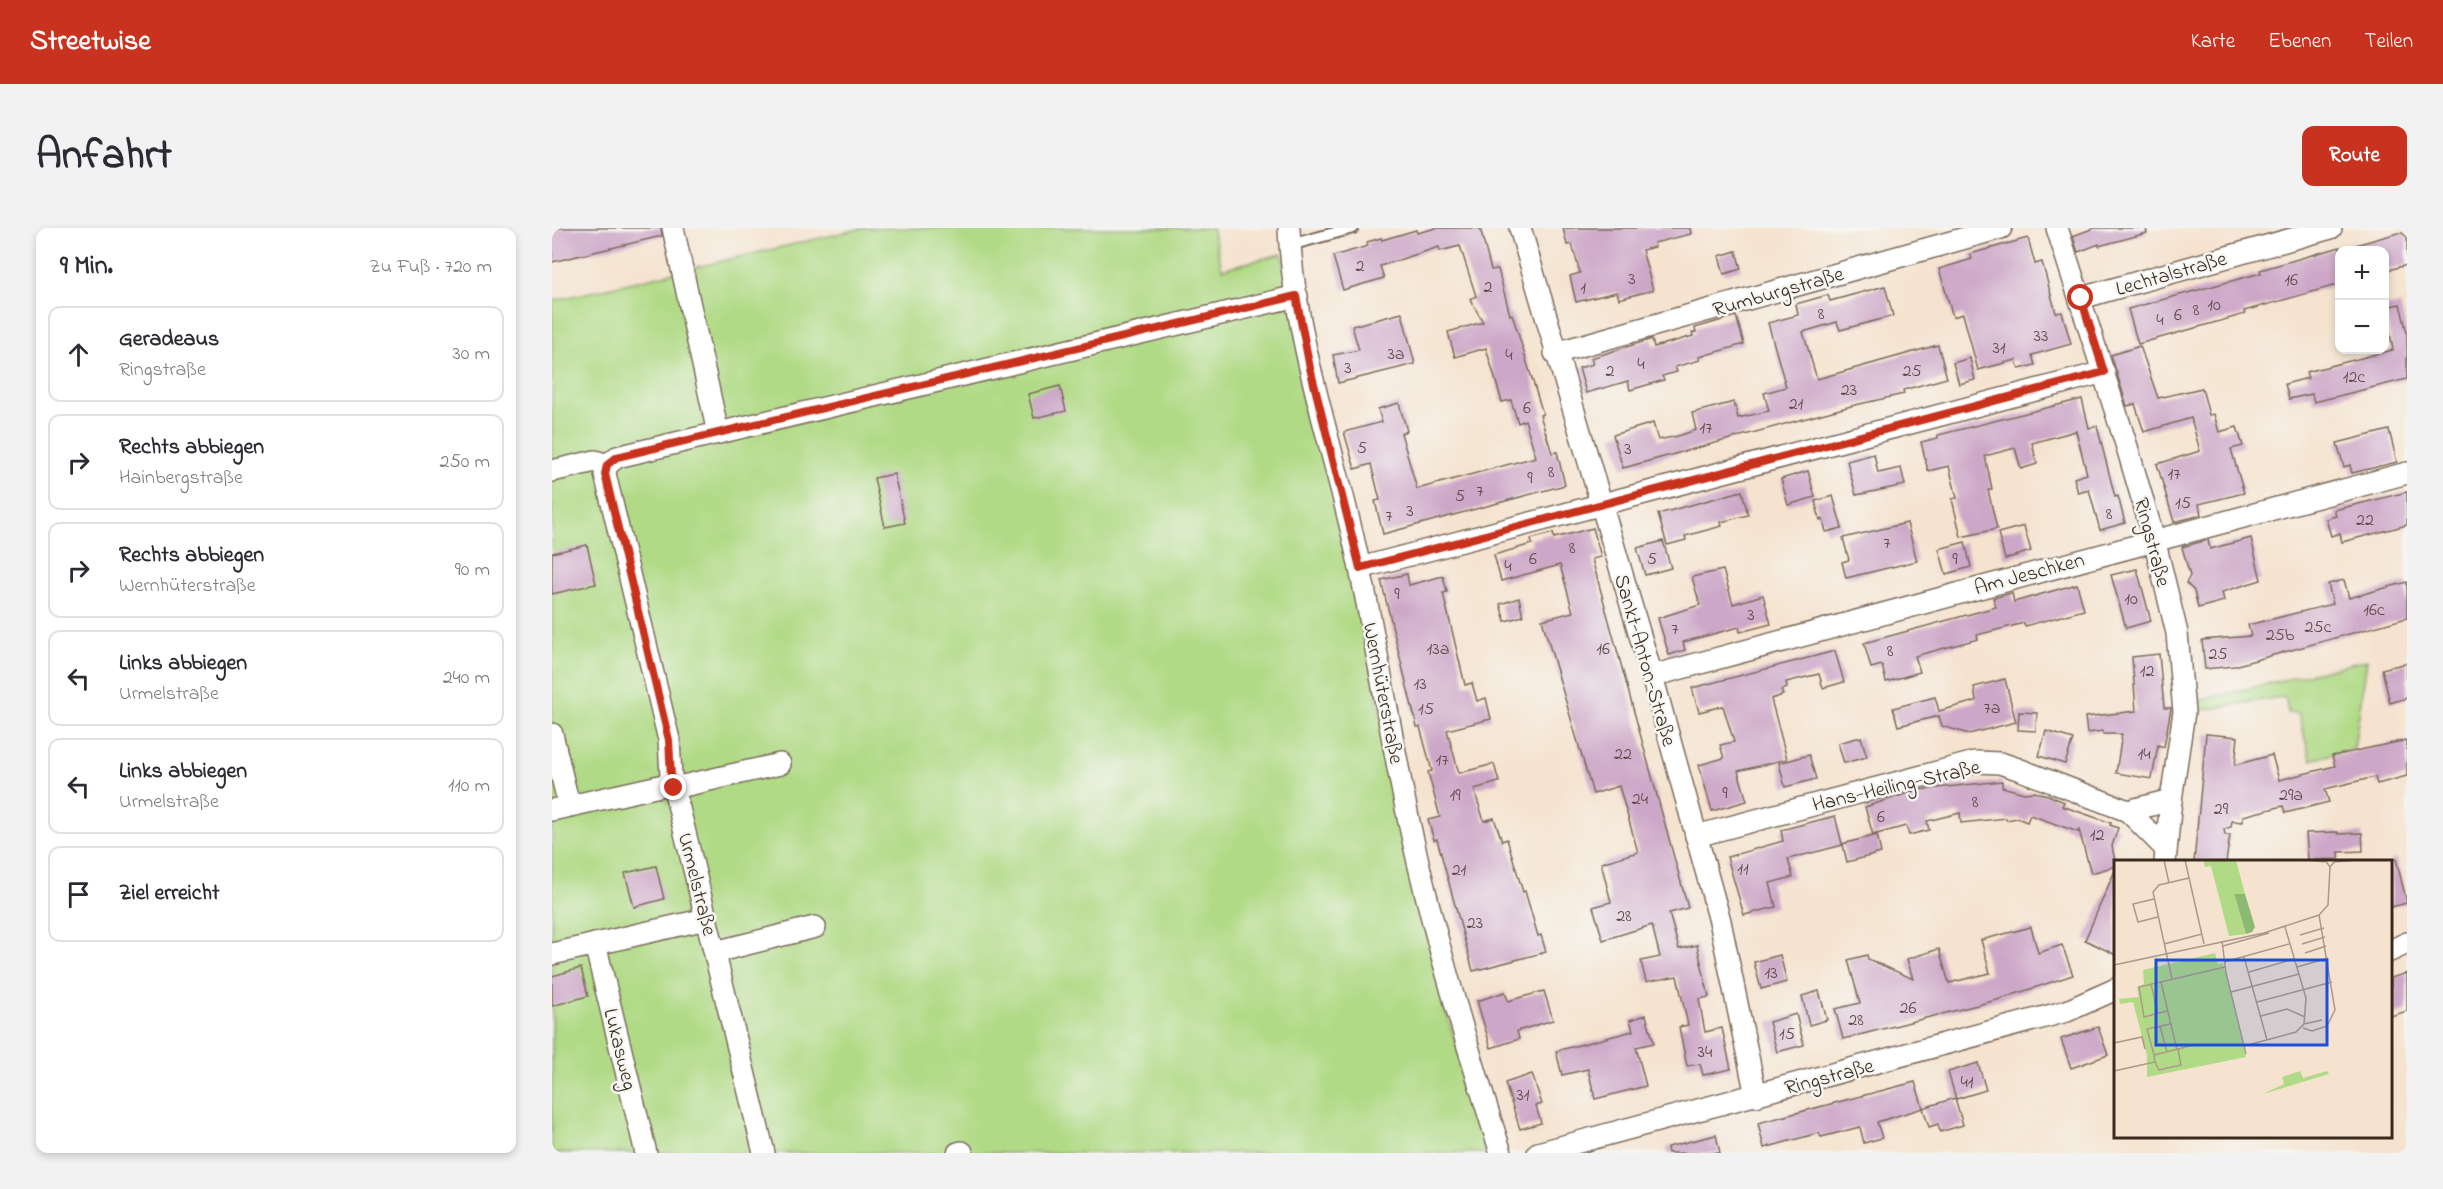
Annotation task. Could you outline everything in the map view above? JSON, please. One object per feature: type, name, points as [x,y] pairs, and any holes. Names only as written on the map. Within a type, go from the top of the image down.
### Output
[{"type":"street","points":[[673,228],[718,433]]},
{"type":"street","name":"Sankt-Anton-Straße","points":[[1520,228],[1652,676],[1720,921],[1756,1096]]},
{"type":"street","name":"Rumburgstraße","points":[[1555,353],[2001,228]]},
{"type":"street","name":"Lechtalstraße","points":[[2081,298],[2331,228]]},
{"type":"street","name":"Ringstraße","points":[[2061,229],[2154,539],[2177,633],[2184,712],[2171,800],[2166,855]]},
{"type":"street","name":"Wernhüterstraße","points":[[1289,237],[1296,296],[1310,368],[1360,568],[1409,824],[1456,1012],[1501,1153]]},
{"type":"street","points":[[552,471],[595,461],[607,465],[617,457],[1296,296]]},
{"type":"street","points":[[1360,568],[2104,372]]},
{"type":"street","name":"Urmelstraße","points":[[607,465],[605,474],[669,740],[673,786],[764,1153]]},
{"type":"street","name":"Am Jeschken","points":[[1652,676],[2154,539],[2407,473]]},
{"type":"street","points":[[552,734],[561,808],[780,764]]},
{"type":"street","name":"Hans-Heiling-Straße","points":[[1696,836],[1975,762],[2000,763],[2128,811],[2166,855]]},
{"type":"street","points":[[2128,811],[2171,800]]},
{"type":"street","points":[[552,954],[706,919]]},
{"type":"street","points":[[715,952],[815,927]]},
{"type":"street","points":[[2392,950],[2407,942]]},
{"type":"street","name":"Lukasweg","points":[[595,944],[646,1153]]},
{"type":"street","name":"Ringstraße","points":[[1538,1153],[2067,1011],[2114,989]]},
{"type":"lane","points":[[1289,237],[1353,228]]},
{"type":"green space","points":[[863,228],[1212,228],[1222,269],[1282,254],[1353,570],[1408,856],[1446,1012],[1491,1153],[552,1153],[552,301]]},
{"type":"green space","points":[[2367,660],[2354,748],[2311,760],[2298,713],[2288,713],[2286,699],[2281,697],[2196,711],[2196,701]]},
{"type":"building","points":[[552,228],[661,228],[662,236],[552,262]]},
{"type":"building","points":[[1436,228],[1480,228],[1491,270],[1498,269],[1510,315],[1512,314],[1543,414],[1540,415],[1552,453],[1557,452],[1565,485],[1383,534],[1375,501],[1380,500],[1371,464],[1355,469],[1344,432],[1382,422],[1378,409],[1399,403],[1407,431],[1401,433],[1417,489],[1536,457],[1525,420],[1518,423],[1511,400],[1502,402],[1486,348],[1455,357],[1448,332],[1483,322],[1470,299],[1476,296],[1460,246],[1440,251],[1439,247],[1380,266],[1384,278],[1343,290],[1333,256],[1368,246],[1367,242],[1381,238],[1382,240],[1416,230],[1417,233]]},
{"type":"building","points":[[1563,228],[1690,228],[1691,234],[1654,243],[1655,247],[1642,250],[1653,290],[1619,299],[1617,292],[1576,302],[1570,276],[1580,273],[1572,244],[1567,245]]},
{"type":"building","points":[[2094,228],[2146,228],[2147,233],[2099,246],[2099,244],[2078,252],[2073,236]]},
{"type":"building","points":[[2402,233],[2407,237],[2407,265],[2389,270],[2389,246],[2352,246]]},
{"type":"building","points":[[2028,238],[2035,264],[2042,262],[2056,313],[2062,312],[2071,344],[2032,355],[2035,365],[2019,369],[2016,360],[1978,370],[1963,314],[1953,317],[1939,269],[1972,259],[1970,254]]},
{"type":"building","points":[[2335,248],[2335,285],[2138,344],[2128,309],[2261,273],[2260,270]]},
{"type":"building","points":[[1736,251],[1741,269],[1724,274],[1719,256]]},
{"type":"building","points":[[1885,286],[1893,316],[1840,330],[1837,322],[1803,332],[1817,379],[1938,345],[1947,378],[1903,390],[1904,394],[1851,406],[1623,468],[1613,435],[1653,423],[1658,440],[1678,436],[1696,430],[1692,413],[1734,402],[1738,418],[1769,411],[1764,393],[1786,387],[1768,323],[1798,315],[1796,304],[1828,295],[1830,301]]},
{"type":"building","points":[[2400,304],[2407,333],[2407,379],[2314,402],[2312,394],[2289,399],[2285,384],[2308,378],[2306,372],[2377,354],[2389,354],[2389,351],[2393,350],[2389,328],[2389,306]]},
{"type":"building","points":[[1402,313],[1415,364],[1338,383],[1333,355],[1359,350],[1352,326]]},
{"type":"building","points":[[1736,316],[1744,344],[1699,357],[1700,360],[1675,367],[1677,372],[1662,376],[1664,380],[1630,390],[1628,381],[1586,393],[1579,368],[1593,364],[1591,358],[1652,339],[1654,347],[1693,336],[1692,333],[1696,332],[1695,328]]},
{"type":"building","points":[[2140,346],[2158,398],[2202,388],[2209,415],[2214,414],[2219,432],[2237,427],[2243,446],[2231,449],[2244,493],[2199,504],[2201,515],[2174,522],[2157,464],[2200,451],[2191,418],[2144,432],[2135,404],[2127,406],[2111,355]]},
{"type":"building","points":[[1970,358],[1975,380],[1959,384],[1953,363]]},
{"type":"building","points":[[1060,386],[1066,411],[1034,418],[1028,394]]},
{"type":"building","points":[[2082,399],[2089,428],[2097,426],[2115,497],[2118,496],[2125,523],[2100,530],[2089,490],[2078,493],[2074,478],[2087,474],[2076,431],[2032,443],[2037,464],[2021,469],[2015,448],[1985,456],[1992,489],[1988,490],[1997,529],[1961,537],[1952,499],[1957,498],[1949,466],[1928,471],[1921,442],[1938,438],[1938,435]]},
{"type":"building","points":[[2389,430],[2397,462],[2352,473],[2350,465],[2344,467],[2337,443]]},
{"type":"building","points":[[1874,454],[1878,473],[1901,468],[1905,485],[1856,495],[1847,461]]},
{"type":"building","points":[[1808,471],[1815,497],[1788,505],[1781,479]]},
{"type":"building","points":[[894,474],[905,523],[885,527],[874,478]]},
{"type":"building","points":[[1742,491],[1748,515],[1721,522],[1722,526],[1685,536],[1686,540],[1667,545],[1658,514]]},
{"type":"building","points":[[2407,492],[2407,525],[2342,542],[2340,533],[2331,536],[2326,519],[2336,516],[2334,510]]},
{"type":"building","points":[[1833,496],[1842,528],[1826,532],[1815,501]]},
{"type":"building","points":[[1907,523],[1917,561],[1846,578],[1842,562],[1849,560],[1843,538]]},
{"type":"building","points":[[2024,526],[2031,551],[2005,559],[1998,533]]},
{"type":"building","points":[[1593,528],[1601,557],[1592,559],[1688,908],[1669,913],[1679,949],[1697,945],[1709,997],[1699,999],[1705,1032],[1722,1028],[1731,1069],[1703,1075],[1700,1064],[1687,1066],[1679,1027],[1688,1025],[1677,976],[1646,982],[1641,961],[1660,957],[1652,925],[1603,940],[1593,907],[1611,902],[1601,863],[1638,852],[1619,786],[1593,794],[1542,620],[1573,612],[1560,565],[1501,581],[1494,555],[1532,544],[1531,539],[1553,533],[1554,538]]},
{"type":"building","points":[[2251,538],[2261,580],[2222,592],[2224,601],[2198,608],[2194,591],[2186,583],[2190,576],[2182,547],[2208,540],[2210,549]]},
{"type":"building","points":[[1663,541],[1671,568],[1645,575],[1637,548]]},
{"type":"building","points":[[1965,542],[1971,567],[1946,574],[1939,549]]},
{"type":"building","points":[[587,545],[596,584],[552,594],[552,553]]},
{"type":"building","points":[[2137,569],[2151,621],[2126,628],[2111,575]]},
{"type":"building","points":[[1723,570],[1733,604],[1763,595],[1771,624],[1740,632],[1739,627],[1683,642],[1685,650],[1669,655],[1658,618],[1700,605],[1692,577]]},
{"type":"building","points":[[1407,574],[1409,585],[1443,576],[1447,592],[1443,593],[1465,685],[1472,683],[1477,701],[1486,698],[1491,719],[1447,730],[1459,773],[1494,764],[1499,782],[1474,789],[1484,821],[1494,818],[1502,841],[1507,839],[1538,936],[1541,935],[1546,952],[1473,971],[1437,839],[1434,840],[1428,820],[1440,817],[1428,772],[1432,771],[1420,727],[1417,727],[1381,580]]},
{"type":"building","points":[[2344,580],[2349,598],[2407,582],[2407,618],[2234,666],[2205,669],[2202,640],[2251,636],[2248,625],[2333,604],[2328,584]]},
{"type":"building","points":[[2077,584],[2084,610],[2025,626],[2024,623],[1977,635],[1978,639],[1915,656],[1920,672],[1886,682],[1882,665],[1871,668],[1864,643],[1996,607],[1993,598],[2012,593],[2014,602]]},
{"type":"building","points":[[1519,598],[1523,616],[1505,621],[1500,604]]},
{"type":"building","points":[[1835,651],[1844,682],[1823,688],[1819,674],[1786,682],[1787,688],[1781,690],[1783,695],[1771,699],[1787,759],[1738,771],[1747,801],[1712,811],[1699,765],[1724,758],[1720,745],[1734,742],[1723,706],[1699,712],[1692,688]]},
{"type":"building","points":[[2159,654],[2164,708],[2171,708],[2164,747],[2158,745],[2152,779],[2116,773],[2122,734],[2103,734],[2103,731],[2087,733],[2085,717],[2136,711],[2132,657]]},
{"type":"building","points":[[2407,663],[2407,698],[2390,703],[2382,669]]},
{"type":"building","points":[[2005,679],[2016,722],[1969,734],[1942,726],[1939,716],[1898,726],[1893,708],[1935,697],[1939,711],[1976,701],[1974,687]]},
{"type":"building","points":[[2019,712],[2037,713],[2036,731],[2018,730]]},
{"type":"building","points":[[2046,731],[2073,739],[2065,764],[2039,756]]},
{"type":"building","points":[[2206,734],[2238,737],[2235,765],[2272,755],[2279,780],[2335,766],[2332,756],[2407,740],[2407,776],[2377,784],[2375,777],[2325,789],[2329,802],[2285,813],[2283,806],[2243,816],[2243,822],[2232,821],[2231,827],[2224,829],[2225,835],[2230,835],[2226,860],[2194,860]]},
{"type":"building","points":[[1861,737],[1867,757],[1844,763],[1838,743]]},
{"type":"building","points":[[1809,755],[1816,779],[1785,787],[1779,763]]},
{"type":"building","points":[[2002,781],[2002,787],[2024,793],[2034,792],[2048,795],[2064,802],[2062,806],[2111,823],[2110,825],[2118,828],[2112,846],[2114,867],[2091,873],[2079,830],[2078,832],[2030,815],[2027,822],[2017,818],[2007,820],[2006,818],[1961,823],[1960,813],[1927,821],[1929,830],[1909,835],[1906,826],[1873,835],[1865,807],[1918,790]]},
{"type":"building","points":[[1835,816],[1842,844],[1877,835],[1881,853],[1847,862],[1843,845],[1788,859],[1793,877],[1770,883],[1776,907],[1744,915],[1727,857],[1783,841],[1781,830]]},
{"type":"building","points":[[2338,832],[2338,834],[2362,833],[2363,851],[2339,852],[2339,859],[2308,860],[2306,833]]},
{"type":"building","points":[[2396,859],[2407,903],[2392,907],[2392,860]]},
{"type":"building","points":[[656,866],[664,899],[634,907],[625,873]]},
{"type":"building","points":[[2114,873],[2114,954],[2085,940]]},
{"type":"building","points":[[2031,927],[2038,953],[2062,945],[2073,975],[1997,1000],[1843,1039],[1835,1009],[1860,1003],[1848,960],[1867,955],[1868,959],[1913,979],[1907,959],[1939,949],[1949,983],[1990,973],[1981,940]]},
{"type":"building","points":[[1780,955],[1787,982],[1761,989],[1754,962]]},
{"type":"building","points":[[581,968],[588,996],[552,1006],[552,976]]},
{"type":"building","points":[[2407,973],[2407,1011],[2392,1016],[2392,978]]},
{"type":"building","points":[[1544,991],[1553,1020],[1517,1031],[1519,1039],[1491,1048],[1477,1001],[1505,992],[1508,1001]]},
{"type":"building","points":[[1819,991],[1827,1020],[1809,1025],[1802,996]]},
{"type":"building","points":[[1796,1014],[1804,1045],[1777,1052],[1769,1022]]},
{"type":"building","points":[[1646,1015],[1654,1043],[1636,1047],[1646,1086],[1595,1099],[1588,1069],[1562,1075],[1556,1051],[1633,1031],[1630,1020]]},
{"type":"building","points":[[2098,1027],[2108,1055],[2071,1068],[2061,1039]]},
{"type":"building","points":[[1978,1063],[1986,1090],[1956,1099],[1948,1072]]},
{"type":"building","points":[[1532,1074],[1542,1104],[1536,1106],[1541,1123],[1520,1129],[1505,1083]]},
{"type":"building","points":[[1915,1082],[1923,1108],[1877,1122],[1882,1138],[1864,1143],[1860,1127],[1821,1137],[1819,1133],[1764,1148],[1758,1123]]},
{"type":"building","points":[[1955,1098],[1963,1125],[1940,1132],[1938,1124],[1929,1127],[1923,1108]]},
{"type":"building","points":[[1716,1135],[1720,1153],[1668,1153],[1667,1147]]},
{"type":"route","points":[[674,788],[669,740],[605,474],[607,465],[617,457],[1296,296],[1310,368],[1360,568],[2104,372],[2081,298]]}]
